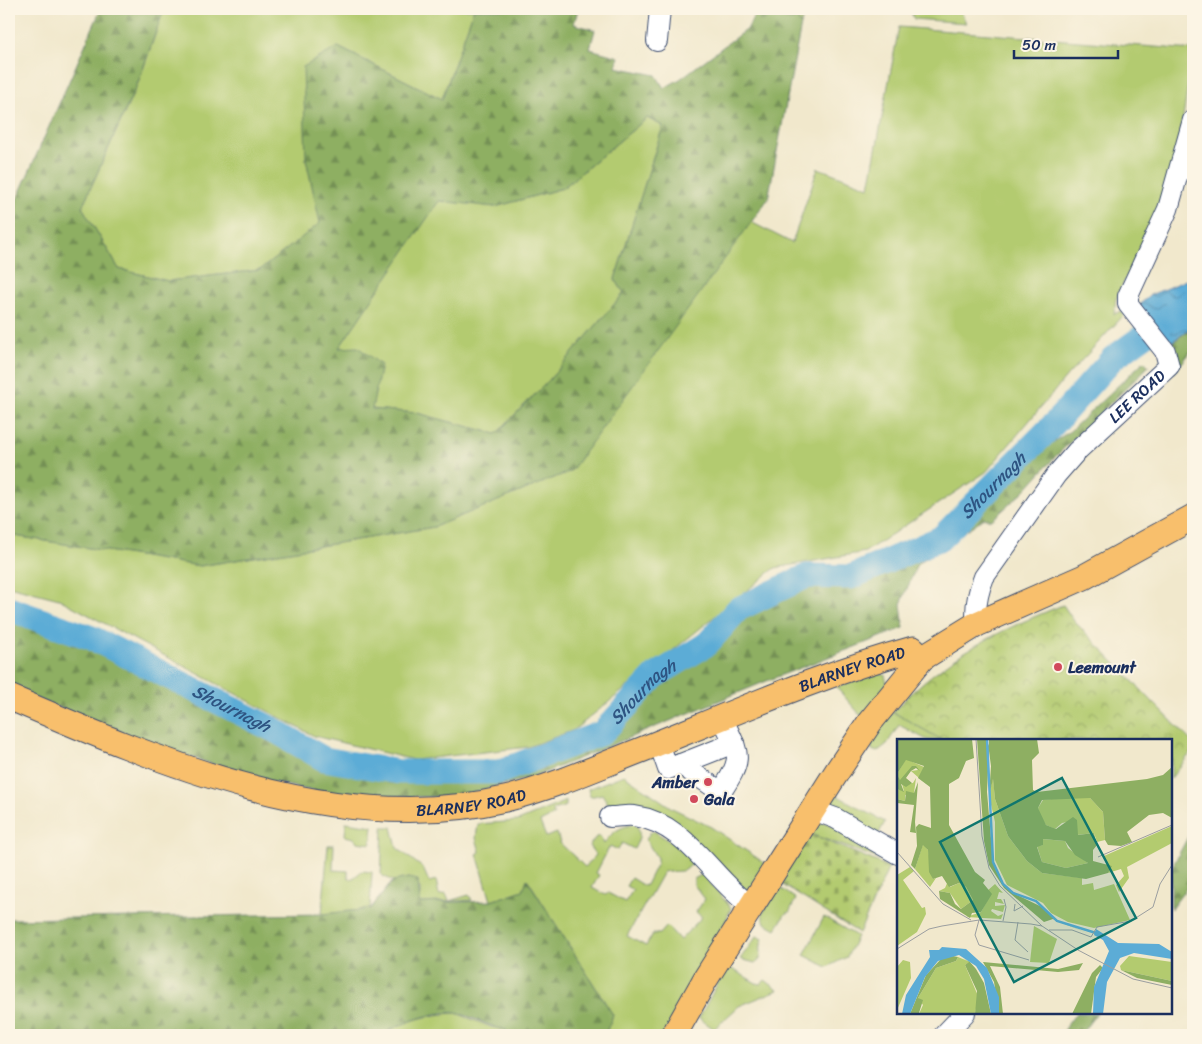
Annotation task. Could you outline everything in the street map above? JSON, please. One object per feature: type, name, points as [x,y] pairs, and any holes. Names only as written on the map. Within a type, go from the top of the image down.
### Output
[{"type":"main road","points":[[674,1035],[706,978],[812,810],[870,722],[922,658],[977,624],[1084,577],[1193,517]]},
{"type":"main road","name":"BLARNEY ROAD","points":[[9,697],[128,747],[229,780],[324,802],[403,810],[447,809],[505,799],[557,784],[722,717],[876,660],[913,649],[922,658]]},
{"type":"street","points":[[657,41],[660,9]]},
{"type":"street","name":"LEE ROAD","points":[[977,624],[975,613],[978,591],[984,577],[1056,475],[1077,451],[1169,366],[1165,351],[1134,313],[1128,304],[1128,296],[1168,209],[1193,120]]},
{"type":"street","points":[[680,764],[721,792],[736,768],[737,751],[722,717]]},
{"type":"street","points":[[659,743],[668,769],[734,743]]},
{"type":"street","points":[[812,810],[835,818],[897,853]]},
{"type":"street","points":[[610,817],[633,816],[652,821],[672,831],[688,843],[736,896],[751,906]]},
{"type":"street","points":[[944,1035],[964,1014]]},
{"type":"green space","points":[[101,9],[164,9],[139,80],[82,207],[119,269],[168,281],[260,270],[320,223],[306,159],[303,67],[338,47],[442,99],[474,9],[578,9],[574,24],[595,30],[590,49],[619,57],[616,67],[656,75],[664,88],[680,79],[748,28],[757,9],[790,9],[801,25],[768,199],[571,471],[434,527],[200,566],[9,535],[9,217]],"holes":[[[647,118],[663,126],[615,279],[624,293],[550,379],[496,434],[417,413],[372,409],[381,365],[358,347],[339,348],[439,201],[495,207],[563,188]]]},
{"type":"green space","points":[[164,9],[474,9],[442,99],[338,47],[306,159],[321,223],[260,270],[168,281],[119,269],[82,207],[139,81]]},
{"type":"green space","points":[[790,9],[804,9],[801,25]]},
{"type":"green space","points":[[910,9],[960,9],[966,23],[914,19]]},
{"type":"green space","points":[[899,27],[1193,50],[1178,152],[1155,217],[1116,299],[1114,314],[1121,311],[1124,315],[1068,375],[986,472],[865,552],[775,568],[574,730],[528,747],[414,760],[314,736],[59,599],[9,586],[9,535],[200,566],[434,527],[571,471],[747,220],[792,243],[818,168],[869,187]]},
{"type":"green space","points":[[647,118],[663,126],[615,279],[624,293],[550,379],[496,434],[417,413],[372,409],[339,348],[439,200],[495,207],[563,188]]},
{"type":"green space","points":[[1193,327],[1193,349],[1174,373],[1177,351],[1173,342]]},
{"type":"green space","points":[[1144,361],[1149,366],[1056,456],[1024,491],[992,520],[984,518],[917,564],[901,604],[904,628],[774,678],[534,777],[466,794],[435,797],[331,795],[254,778],[152,744],[9,688],[9,613],[70,635],[125,659],[316,759],[348,772],[495,777],[601,737],[645,699],[721,642],[742,615],[807,580],[850,580],[898,563],[942,540],[1043,449],[1070,431]]},
{"type":"green space","points":[[1063,605],[1074,621],[1193,743],[1193,750],[1172,777],[1172,739],[940,739],[893,712],[911,693],[951,661],[993,636]]},
{"type":"green space","points":[[880,674],[885,675],[887,684],[863,718],[836,687]]},
{"type":"green space","points":[[893,712],[940,739],[925,739],[899,725],[887,744],[877,752],[872,750],[870,739]]},
{"type":"green space","points":[[624,775],[672,808],[711,827],[766,864],[754,885],[744,893],[698,846],[610,807],[602,794],[590,797],[588,789]]},
{"type":"green space","points":[[836,795],[885,822],[878,835],[827,807]]},
{"type":"green space","points":[[566,801],[566,806],[553,810],[554,815],[540,822],[546,837],[557,833],[560,843],[585,867],[596,855],[589,846],[596,837],[600,836],[604,844],[613,833],[621,828],[636,824],[638,828],[639,836],[634,849],[622,843],[618,850],[610,846],[596,873],[599,875],[592,888],[606,895],[608,893],[625,902],[633,890],[626,886],[631,878],[644,886],[646,885],[657,863],[657,858],[646,840],[650,832],[654,831],[678,847],[692,862],[687,869],[663,872],[627,936],[646,946],[653,934],[660,934],[667,926],[680,940],[702,917],[696,912],[705,899],[694,885],[694,879],[703,874],[731,908],[721,932],[664,1035],[605,1035],[613,1015],[528,880],[523,890],[491,901],[477,854],[480,852],[476,838],[478,824],[518,821]]},
{"type":"green space","points":[[818,821],[830,824],[892,860],[889,865],[880,859],[810,834]]},
{"type":"green space","points":[[346,822],[373,826],[371,844],[357,842],[354,838],[345,836]]},
{"type":"green space","points":[[383,827],[392,827],[397,848],[423,868],[429,882],[436,880],[439,895],[446,894],[449,901],[469,895],[472,900],[420,903],[420,889],[408,878],[393,881],[381,875]]},
{"type":"green space","points":[[1193,827],[1193,879],[1172,908],[1172,867]]},
{"type":"green space","points":[[810,834],[889,867],[859,933],[778,882]]},
{"type":"green space","points":[[328,845],[334,845],[333,870],[348,871],[348,877],[352,879],[362,871],[372,872],[370,909],[322,914]]},
{"type":"green space","points":[[408,878],[418,880],[420,903],[491,901],[523,890],[527,879],[613,1015],[605,1035],[507,1035],[506,1030],[474,1018],[461,1014],[447,1013],[417,1019],[397,1026],[382,1035],[9,1035],[9,919],[322,914],[370,909],[393,881]]},
{"type":"green space","points":[[779,887],[796,899],[788,914],[786,913],[776,929],[765,923],[762,914]]},
{"type":"green space","points":[[824,917],[857,936],[847,957],[827,967],[804,955]]},
{"type":"green space","points":[[757,936],[763,939],[760,958],[755,963],[740,959]]},
{"type":"green space","points":[[727,966],[756,983],[761,984],[765,980],[778,990],[739,1006],[714,1029],[699,1018]]},
{"type":"green space","points":[[456,1013],[491,1027],[506,1030],[507,1035],[382,1035],[398,1026],[417,1019]]},
{"type":"green space","points":[[1075,1014],[1096,1014],[1080,1035],[1060,1035]]},
{"type":"water","points":[[1193,277],[1193,326],[1170,343],[1139,306],[1148,296]]},
{"type":"waterway","name":"Shournagh","points":[[9,609],[92,638],[276,731],[324,759],[399,772],[499,772],[602,733],[655,676],[707,644],[738,609],[807,576],[851,577],[941,538],[1054,424],[1113,358],[1193,300]]},
{"type":"place","name":"Leemount","points":[[1058,667]]},
{"type":"place","name":"Amber","points":[[708,782]]},
{"type":"place","name":"Gala","points":[[694,799]]}]
